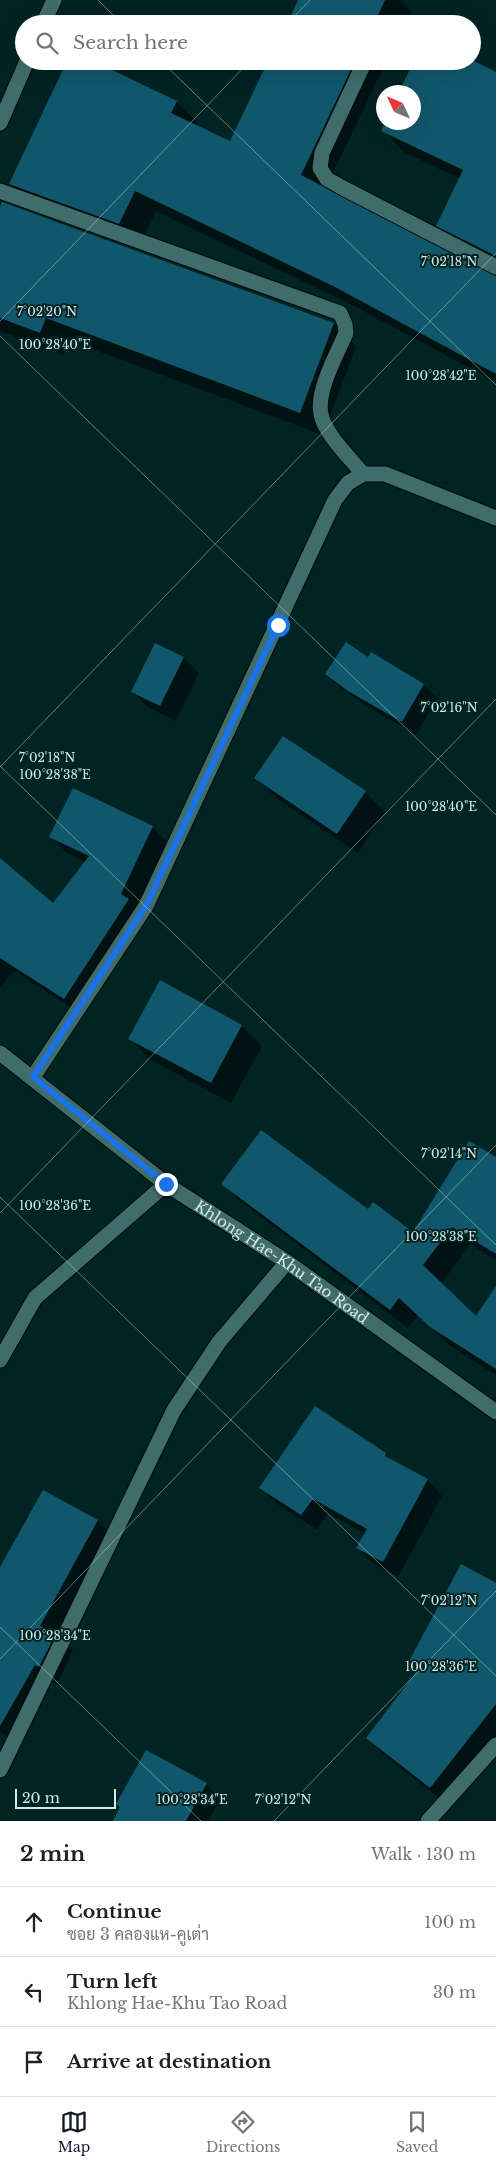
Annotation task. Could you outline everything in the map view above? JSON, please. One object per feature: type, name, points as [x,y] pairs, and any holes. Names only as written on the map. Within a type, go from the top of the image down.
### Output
[{"type":"street","points":[[48,15],[54,0]]},
{"type":"street","points":[[0,123],[23,70]]},
{"type":"street","points":[[361,70],[322,153],[320,168],[328,179],[343,188],[496,267]]},
{"type":"street","points":[[0,191],[340,313],[345,324],[346,333],[321,394],[321,414],[327,428],[363,474]]},
{"type":"street","points":[[33,1077],[146,906],[335,500],[348,483],[363,474],[385,474],[496,518]]},
{"type":"street","name":"Khlong Hae-Khu Tao Road","points":[[0,1053],[33,1077],[166,1184],[287,1262],[496,1412]]},
{"type":"street","points":[[0,1360],[35,1298],[166,1184]]},
{"type":"street","points":[[0,1770],[174,1410],[219,1342],[287,1262]]},
{"type":"street","points":[[428,1821],[496,1745]]},
{"type":"building","points":[[298,0],[385,0],[378,15],[291,15]]},
{"type":"building","points":[[481,64],[496,72],[496,256],[436,226],[463,170],[381,131],[421,130],[421,85],[402,85],[410,70],[481,70]]},
{"type":"building","points":[[63,70],[112,70],[177,101],[171,113],[230,141],[264,70],[351,70],[301,175],[496,276],[496,374],[335,287],[135,191],[119,224],[9,184]]},
{"type":"building","points":[[2,202],[334,323],[300,413],[46,318],[40,333],[0,318],[0,207]]},
{"type":"building","points":[[346,642],[368,657],[371,652],[424,684],[402,722],[348,691],[325,674]]},
{"type":"building","points":[[155,643],[184,657],[160,706],[131,692]]},
{"type":"building","points":[[283,736],[366,791],[337,834],[254,778]]},
{"type":"building","points":[[73,788],[153,826],[121,894],[129,899],[64,999],[0,958],[0,858],[53,903],[89,856],[49,837]]},
{"type":"building","points":[[160,980],[242,1025],[211,1083],[128,1039]]},
{"type":"building","points":[[261,1130],[368,1209],[373,1202],[413,1232],[469,1141],[496,1157],[496,1254],[452,1227],[423,1265],[476,1316],[496,1286],[496,1369],[430,1327],[399,1298],[390,1310],[221,1184]]},
{"type":"building","points":[[315,1406],[386,1453],[385,1456],[428,1479],[383,1562],[356,1548],[367,1529],[313,1499],[301,1515],[259,1488]]},
{"type":"building","points":[[43,1490],[98,1520],[40,1626],[56,1633],[39,1667],[35,1665],[0,1726],[0,1567]]},
{"type":"building","points":[[461,1564],[496,1583],[496,1704],[430,1788],[366,1738],[420,1667],[409,1661]]},
{"type":"building","points":[[146,1750],[207,1783],[186,1821],[113,1821],[120,1807],[116,1804]]},
{"type":"route","points":[[166,1184],[33,1077],[146,906],[278,625]]}]
